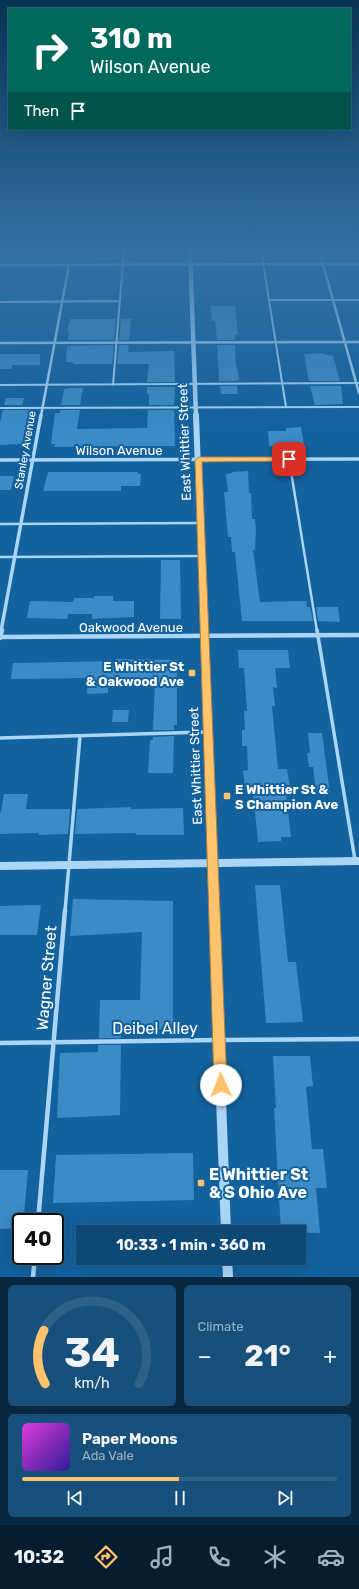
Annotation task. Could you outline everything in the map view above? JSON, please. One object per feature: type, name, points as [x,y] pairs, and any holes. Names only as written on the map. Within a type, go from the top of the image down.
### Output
[{"type":"street","name":"Stanley Avenue","points":[[0,638],[61,310]]},
{"type":"street","name":"East Whittier Street","points":[[193,310],[226,1225]]},
{"type":"street","points":[[337,310],[358,383],[359,393]]},
{"type":"street","points":[[0,343],[359,342]]},
{"type":"street","name":"Wilson Avenue","points":[[0,460],[359,458]]},
{"type":"street","name":"Oakwood Avenue","points":[[0,638],[359,635]]},
{"type":"street","points":[[0,866],[357,861]]},
{"type":"street","points":[[227,1265],[228,1277]]},
{"type":"lane","points":[[113,385],[118,310]]},
{"type":"lane","points":[[271,310],[286,407]]},
{"type":"lane","points":[[0,385],[358,383]]},
{"type":"lane","points":[[0,408],[359,406]]},
{"type":"lane","points":[[289,459],[357,861]]},
{"type":"lane","points":[[0,524],[200,523]]},
{"type":"lane","points":[[0,557],[202,556]]},
{"type":"lane","points":[[0,738],[208,732]]},
{"type":"lane","name":"Wagner Street","points":[[39,1213],[80,736]]},
{"type":"lane","name":"Deibel Alley","points":[[0,1043],[53,1041],[359,1039]]},
{"type":"lane","points":[[33,1277],[34,1265]]},
{"type":"building","points":[[210,310],[235,310],[238,335],[235,335],[235,340],[217,340],[215,321],[212,321]]},
{"type":"building","points":[[70,319],[116,319],[114,340],[68,340],[69,331],[67,331]]},
{"type":"building","points":[[121,319],[131,319],[129,340],[119,340]]},
{"type":"building","points":[[114,345],[112,364],[73,364],[73,362],[66,362],[67,346]]},
{"type":"building","points":[[119,345],[129,345],[128,352],[174,351],[175,382],[147,382],[149,364],[117,364]]},
{"type":"building","points":[[217,345],[235,345],[236,367],[239,380],[219,381]]},
{"type":"building","points":[[321,353],[333,356],[340,381],[309,381],[304,354]]},
{"type":"building","points":[[0,354],[40,354],[40,365],[12,365],[11,369],[0,369]]},
{"type":"building","points":[[220,386],[237,386],[238,394],[221,394]]},
{"type":"building","points":[[310,386],[341,386],[343,404],[315,405]]},
{"type":"building","points":[[147,387],[175,387],[174,405],[149,405],[149,394],[147,394]]},
{"type":"building","points":[[83,388],[80,405],[61,405],[64,389]]},
{"type":"building","points":[[6,398],[24,398],[22,405],[4,405]]},
{"type":"building","points":[[3,410],[29,410],[22,444],[0,445],[0,422]]},
{"type":"building","points":[[60,410],[80,410],[77,429],[147,428],[148,410],[174,410],[175,446],[54,447],[55,444],[51,444],[55,413],[60,413]]},
{"type":"building","points":[[301,427],[304,445],[269,446],[268,431],[286,431],[286,428]]},
{"type":"building","points":[[248,471],[252,519],[255,519],[256,529],[255,550],[253,550],[260,602],[306,601],[307,607],[310,607],[313,621],[242,621],[235,552],[232,552],[231,537],[228,537],[224,492],[228,492],[226,474]]},
{"type":"building","points":[[48,472],[138,472],[138,474],[141,474],[140,486],[121,486],[121,491],[43,491]]},
{"type":"building","points":[[0,476],[14,476],[11,490],[0,490]]},
{"type":"building","points":[[161,560],[180,560],[181,619],[160,619]]},
{"type":"building","points":[[94,596],[113,596],[113,601],[134,601],[134,617],[92,619],[92,614],[68,614],[67,619],[27,618],[30,601],[73,602],[74,598],[94,598]]},
{"type":"building","points":[[316,607],[338,607],[340,622],[318,621]]},
{"type":"building","points":[[238,650],[288,650],[290,668],[275,668],[277,688],[273,687],[275,706],[272,706],[278,769],[287,769],[291,792],[286,792],[291,837],[281,837],[281,841],[258,842],[253,793],[246,794],[243,771],[248,770],[247,746],[242,746],[242,730],[245,730],[244,711],[247,711],[244,668],[239,668]]},
{"type":"building","points":[[116,659],[177,660],[177,725],[174,725],[174,730],[153,730],[155,681],[108,682],[108,693],[87,694],[88,678],[11,679],[13,663],[116,661]]},
{"type":"building","points":[[113,710],[129,710],[128,722],[112,722]]},
{"type":"building","points":[[308,733],[322,733],[330,793],[316,793],[313,767],[309,767],[307,753],[310,753]]},
{"type":"building","points":[[174,736],[173,773],[148,773],[150,740],[153,740],[153,737]]},
{"type":"building","points":[[4,794],[28,794],[26,809],[70,809],[68,834],[0,834],[0,812]]},
{"type":"building","points":[[131,807],[131,809],[183,808],[184,835],[136,835],[136,833],[75,834],[77,809]]},
{"type":"building","points":[[255,885],[280,885],[288,962],[296,962],[303,1022],[266,1023]]},
{"type":"building","points":[[73,899],[173,901],[173,1029],[121,1030],[121,1038],[99,1038],[100,1000],[140,1000],[142,932],[70,936]]},
{"type":"building","points":[[41,905],[37,935],[0,935],[0,906]]},
{"type":"building","points":[[98,1045],[121,1045],[120,1115],[57,1118],[60,1053],[98,1052]]},
{"type":"building","points":[[273,1056],[310,1056],[313,1086],[306,1087],[312,1149],[323,1149],[327,1188],[316,1188],[320,1233],[306,1233],[306,1225],[281,1225],[274,1108],[276,1108]]},
{"type":"building","points":[[193,1153],[194,1200],[53,1203],[56,1155]]},
{"type":"building","points":[[0,1170],[28,1170],[24,1213],[12,1213],[12,1228],[0,1229]]},
{"type":"place","name":"E Whittier St & Oakwood Ave","points":[[192,673]]},
{"type":"place","name":"E Whittier St & S Champion Ave","points":[[227,796]]},
{"type":"place","name":"E Whittier St & S Ohio Ave","points":[[201,1183]]},
{"type":"route","points":[[221,1085],[200,523],[199,460],[289,459]]}]
